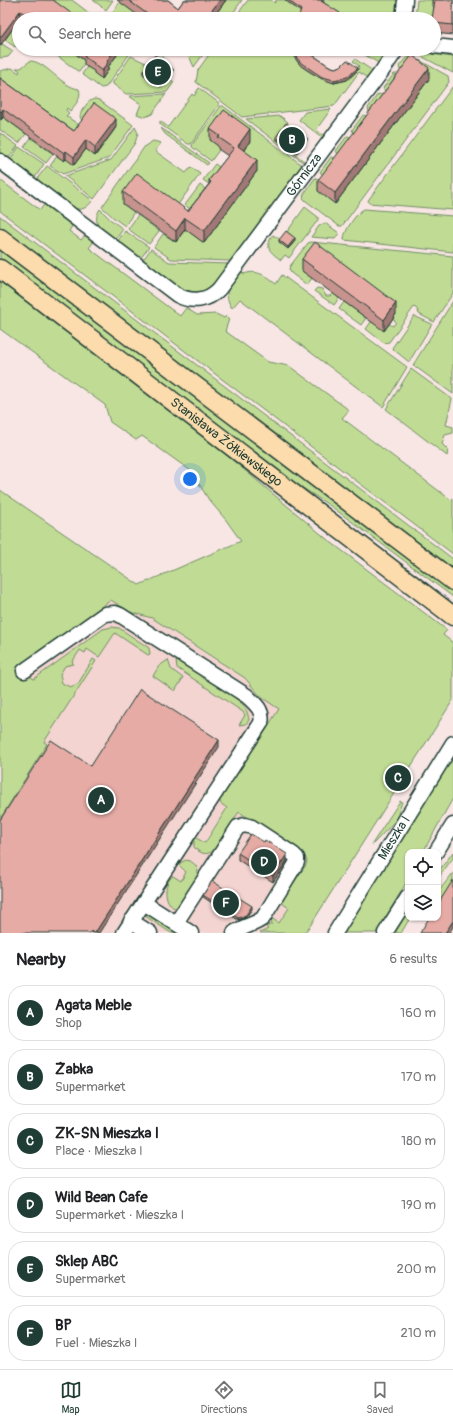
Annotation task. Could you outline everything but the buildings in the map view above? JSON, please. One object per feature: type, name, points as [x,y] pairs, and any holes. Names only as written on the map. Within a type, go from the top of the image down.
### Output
[{"type":"main road","name":"Stanisława Żółkiewskiego","points":[[0,238],[453,581]]},
{"type":"main road","name":"Stanisława Żółkiewskiego","points":[[0,269],[453,616]]},
{"type":"street","points":[[404,12],[405,0]]},
{"type":"street","points":[[441,47],[453,48]]},
{"type":"street","name":"Górnicza","points":[[0,161],[177,295],[185,299],[194,300],[207,297],[215,292],[223,283],[392,56]]},
{"type":"street","points":[[24,671],[105,614],[115,613],[247,696],[259,708],[262,718],[261,723],[124,933]]},
{"type":"street","name":"Mieszka I","points":[[334,933],[453,743]]},
{"type":"street","points":[[176,923],[238,827],[245,825],[252,827],[293,854],[297,858],[297,862],[263,918],[260,921],[234,933]]},
{"type":"street","points":[[438,849],[453,825]]},
{"type":"street","points":[[385,933],[405,902]]},
{"type":"street","points":[[144,903],[191,933]]},
{"type":"street","points":[[132,921],[150,933]]},
{"type":"shaded area","points":[[103,595],[130,612],[152,618],[245,678],[261,697],[280,709],[220,800],[220,803],[227,808],[204,843],[210,853],[213,851],[239,812],[303,852],[307,861],[306,865],[281,901],[289,908],[279,923],[272,918],[270,919],[272,924],[268,929],[260,933],[257,933],[255,928],[247,933],[0,933],[0,786],[60,696],[11,665]]},
{"type":"green space","points":[[42,0],[72,0],[88,12],[58,12]]},
{"type":"green space","points":[[93,0],[113,0],[106,10]]},
{"type":"green space","points":[[226,0],[242,0],[234,12],[217,12]]},
{"type":"green space","points":[[248,0],[271,0],[275,3],[276,0],[285,0],[301,12],[239,12]]},
{"type":"green space","points":[[324,0],[399,0],[398,12],[335,12],[321,4]]},
{"type":"green space","points":[[417,0],[433,0],[435,12],[416,12]]},
{"type":"green space","points":[[120,2],[134,12],[112,12]]},
{"type":"green space","points":[[12,30],[12,45],[5,40]]},
{"type":"green space","points":[[2,44],[12,50],[8,57],[0,58],[0,46]]},
{"type":"green space","points":[[441,55],[453,57],[453,73],[421,56]]},
{"type":"green space","points":[[57,56],[78,56],[86,62],[79,72]]},
{"type":"green space","points":[[101,56],[128,56],[106,87],[101,88],[82,74],[87,67],[89,68]]},
{"type":"green space","points":[[131,56],[148,64],[155,56],[164,57],[160,62],[161,87],[168,78],[174,82],[167,92],[126,94],[113,84]]},
{"type":"green space","points":[[188,56],[202,56],[194,67]]},
{"type":"green space","points":[[208,56],[294,56],[308,71],[334,83],[355,72],[359,66],[353,61],[355,59],[373,71],[367,78],[359,72],[334,106],[242,117],[196,82],[198,70]]},
{"type":"green space","points":[[367,56],[383,56],[379,63]]},
{"type":"green space","points":[[409,56],[412,56],[448,76],[449,82],[342,226],[339,226],[306,201],[303,198],[304,194],[315,178],[320,179],[318,191],[336,204],[406,74],[400,70],[399,66]]},
{"type":"green space","points":[[30,61],[42,65],[66,84],[79,89],[80,95],[76,103],[70,111],[67,108],[66,110],[69,113],[66,116],[85,129],[76,141],[0,86],[0,71],[12,68],[19,73],[20,71],[16,68],[21,68]]},
{"type":"green space","points":[[394,74],[397,74],[385,91],[383,88]]},
{"type":"green space","points":[[453,86],[453,210],[369,203],[369,199]]},
{"type":"green space","points":[[199,88],[219,103],[219,105],[191,144],[188,144],[160,124],[160,121],[168,127],[192,94],[194,96]]},
{"type":"green space","points":[[166,94],[152,114],[145,117],[137,114],[141,104],[129,96]]},
{"type":"green space","points":[[378,94],[382,95],[369,112],[368,108]]},
{"type":"green space","points":[[95,99],[99,100],[133,125],[109,158],[63,174],[50,166],[57,156],[64,161],[84,147],[95,156],[116,128],[85,123],[81,120],[80,115],[83,109],[90,101]]},
{"type":"green space","points":[[221,106],[302,165],[231,261],[171,259],[154,247],[163,234],[176,242],[185,229],[204,243],[256,171],[210,140],[220,147],[211,161],[192,147]]},
{"type":"green space","points":[[331,109],[316,130],[324,136],[323,138],[299,120],[305,112]]},
{"type":"green space","points":[[363,115],[366,116],[354,133],[352,130]]},
{"type":"green space","points":[[280,116],[288,122],[276,139],[305,162],[304,163],[246,119]]},
{"type":"green space","points":[[3,117],[26,134],[19,143],[0,130],[0,121]]},
{"type":"green space","points":[[135,127],[138,133],[135,143],[94,199],[65,176],[111,160]]},
{"type":"green space","points":[[161,128],[209,163],[207,165],[165,134]]},
{"type":"green space","points":[[0,133],[18,146],[8,159],[0,153]]},
{"type":"green space","points":[[347,136],[351,137],[338,154],[336,151]]},
{"type":"green space","points":[[31,138],[53,154],[46,163],[24,147]]},
{"type":"green space","points":[[153,141],[161,143],[155,151],[186,173],[191,167],[200,174],[177,206],[123,204],[134,212],[125,226],[102,207],[145,146]]},
{"type":"green space","points":[[19,147],[44,164],[34,179],[10,160]]},
{"type":"green space","points":[[331,157],[335,158],[323,175],[320,172]]},
{"type":"green space","points":[[215,164],[226,172],[215,188],[203,180]]},
{"type":"green space","points":[[47,166],[92,201],[82,209],[73,208],[36,180]]},
{"type":"green space","points":[[0,180],[40,210],[46,202],[74,223],[69,231],[81,240],[87,233],[95,240],[89,248],[180,316],[186,308],[197,315],[216,314],[224,318],[226,316],[229,319],[225,331],[268,362],[289,366],[349,410],[342,418],[451,500],[453,498],[453,554],[0,211]]},
{"type":"green space","points":[[200,185],[211,193],[196,214],[185,205]]},
{"type":"green space","points":[[305,207],[318,217],[318,220],[289,258],[285,255],[281,260],[271,252],[269,246],[270,239],[273,235],[281,240]]},
{"type":"green space","points":[[100,209],[123,229],[115,240],[103,231],[97,224],[97,215]]},
{"type":"green space","points":[[364,209],[453,216],[453,252],[344,240],[344,236],[351,223]]},
{"type":"green space","points":[[138,215],[159,231],[149,244],[128,229]]},
{"type":"green space","points":[[0,216],[453,559],[453,572],[0,228]]},
{"type":"green space","points":[[325,223],[339,233],[335,239],[311,237],[319,226]]},
{"type":"green space","points":[[125,231],[149,247],[140,259],[117,242]]},
{"type":"green space","points":[[311,242],[453,256],[453,293],[434,322],[419,314],[417,309],[414,307],[389,342],[384,343],[366,329],[371,322],[389,324],[393,326],[396,322],[393,319],[396,314],[302,271],[312,278],[307,285],[291,273],[289,269],[290,266],[308,243]]},
{"type":"green space","points":[[0,246],[453,590],[453,597],[332,507],[257,458],[0,261]]},
{"type":"green space","points":[[151,249],[169,262],[229,264],[212,286],[204,291],[195,292],[185,290],[176,285],[142,261]]},
{"type":"green space","points":[[241,271],[244,274],[253,272],[261,274],[276,284],[282,275],[407,367],[383,407],[240,299],[232,308],[227,297],[227,292]]},
{"type":"green space","points":[[0,281],[172,412],[223,452],[328,540],[447,630],[443,635],[452,642],[453,646],[453,700],[310,926],[304,933],[260,933],[268,929],[266,927],[272,924],[271,918],[279,923],[289,908],[281,901],[306,865],[307,861],[303,852],[239,812],[213,851],[210,853],[203,853],[194,847],[194,841],[196,838],[205,843],[227,808],[220,803],[220,800],[279,709],[261,697],[245,678],[152,618],[130,612],[111,600],[16,668],[34,679],[103,629],[112,627],[119,628],[149,648],[150,654],[148,655],[115,633],[99,657],[87,649],[85,653],[80,650],[72,662],[74,664],[65,666],[60,674],[62,683],[70,687],[78,684],[93,659],[96,661],[44,742],[47,744],[0,819],[0,490],[139,585],[241,541],[209,500],[191,471],[142,436],[136,440],[110,422],[105,405],[0,329]]},
{"type":"green space","points":[[317,288],[322,289],[326,296],[330,296],[333,293],[339,298],[334,305],[314,291]]},
{"type":"green space","points":[[453,301],[453,394],[413,365]]},
{"type":"green space","points":[[344,302],[366,318],[361,325],[339,309]]},
{"type":"green space","points":[[414,316],[432,324],[409,362],[392,348]]},
{"type":"green space","points":[[411,369],[452,399],[446,425],[453,427],[453,433],[445,435],[442,444],[448,450],[447,456],[386,409]]},
{"type":"green space","points":[[168,660],[171,669],[183,678],[175,691],[153,676],[159,666]]},
{"type":"green space","points":[[176,661],[199,673],[237,699],[247,713],[249,720],[246,724],[239,725],[245,715],[243,712],[177,668]]},
{"type":"green space","points":[[453,757],[453,798],[425,849],[405,849],[405,885],[376,933],[343,933]]},
{"type":"green space","points":[[400,801],[402,802],[396,820],[372,844]]},
{"type":"green space","points":[[453,852],[453,858],[441,874],[441,868]]},
{"type":"green space","points":[[186,860],[195,864],[198,875],[178,907],[174,908],[168,901],[166,888],[173,876],[181,881],[186,872],[179,865]]},
{"type":"green space","points":[[453,873],[453,887],[441,901],[441,888]]},
{"type":"green space","points":[[147,915],[176,933],[171,933],[145,916]]},
{"type":"green space","points":[[405,917],[405,921],[408,921],[401,933],[396,933]]},
{"type":"place","name":"Sklep ABC","points":[[158,72]]},
{"type":"place","name":"Żabka","points":[[292,140]]},
{"type":"place","name":"ZK-SN Mieszka I","points":[[398,778]]},
{"type":"place","name":"Agata Meble","points":[[101,800]]},
{"type":"place","name":"Wild Bean Cafe","points":[[264,862]]},
{"type":"place","name":"BP","points":[[226,903]]}]
